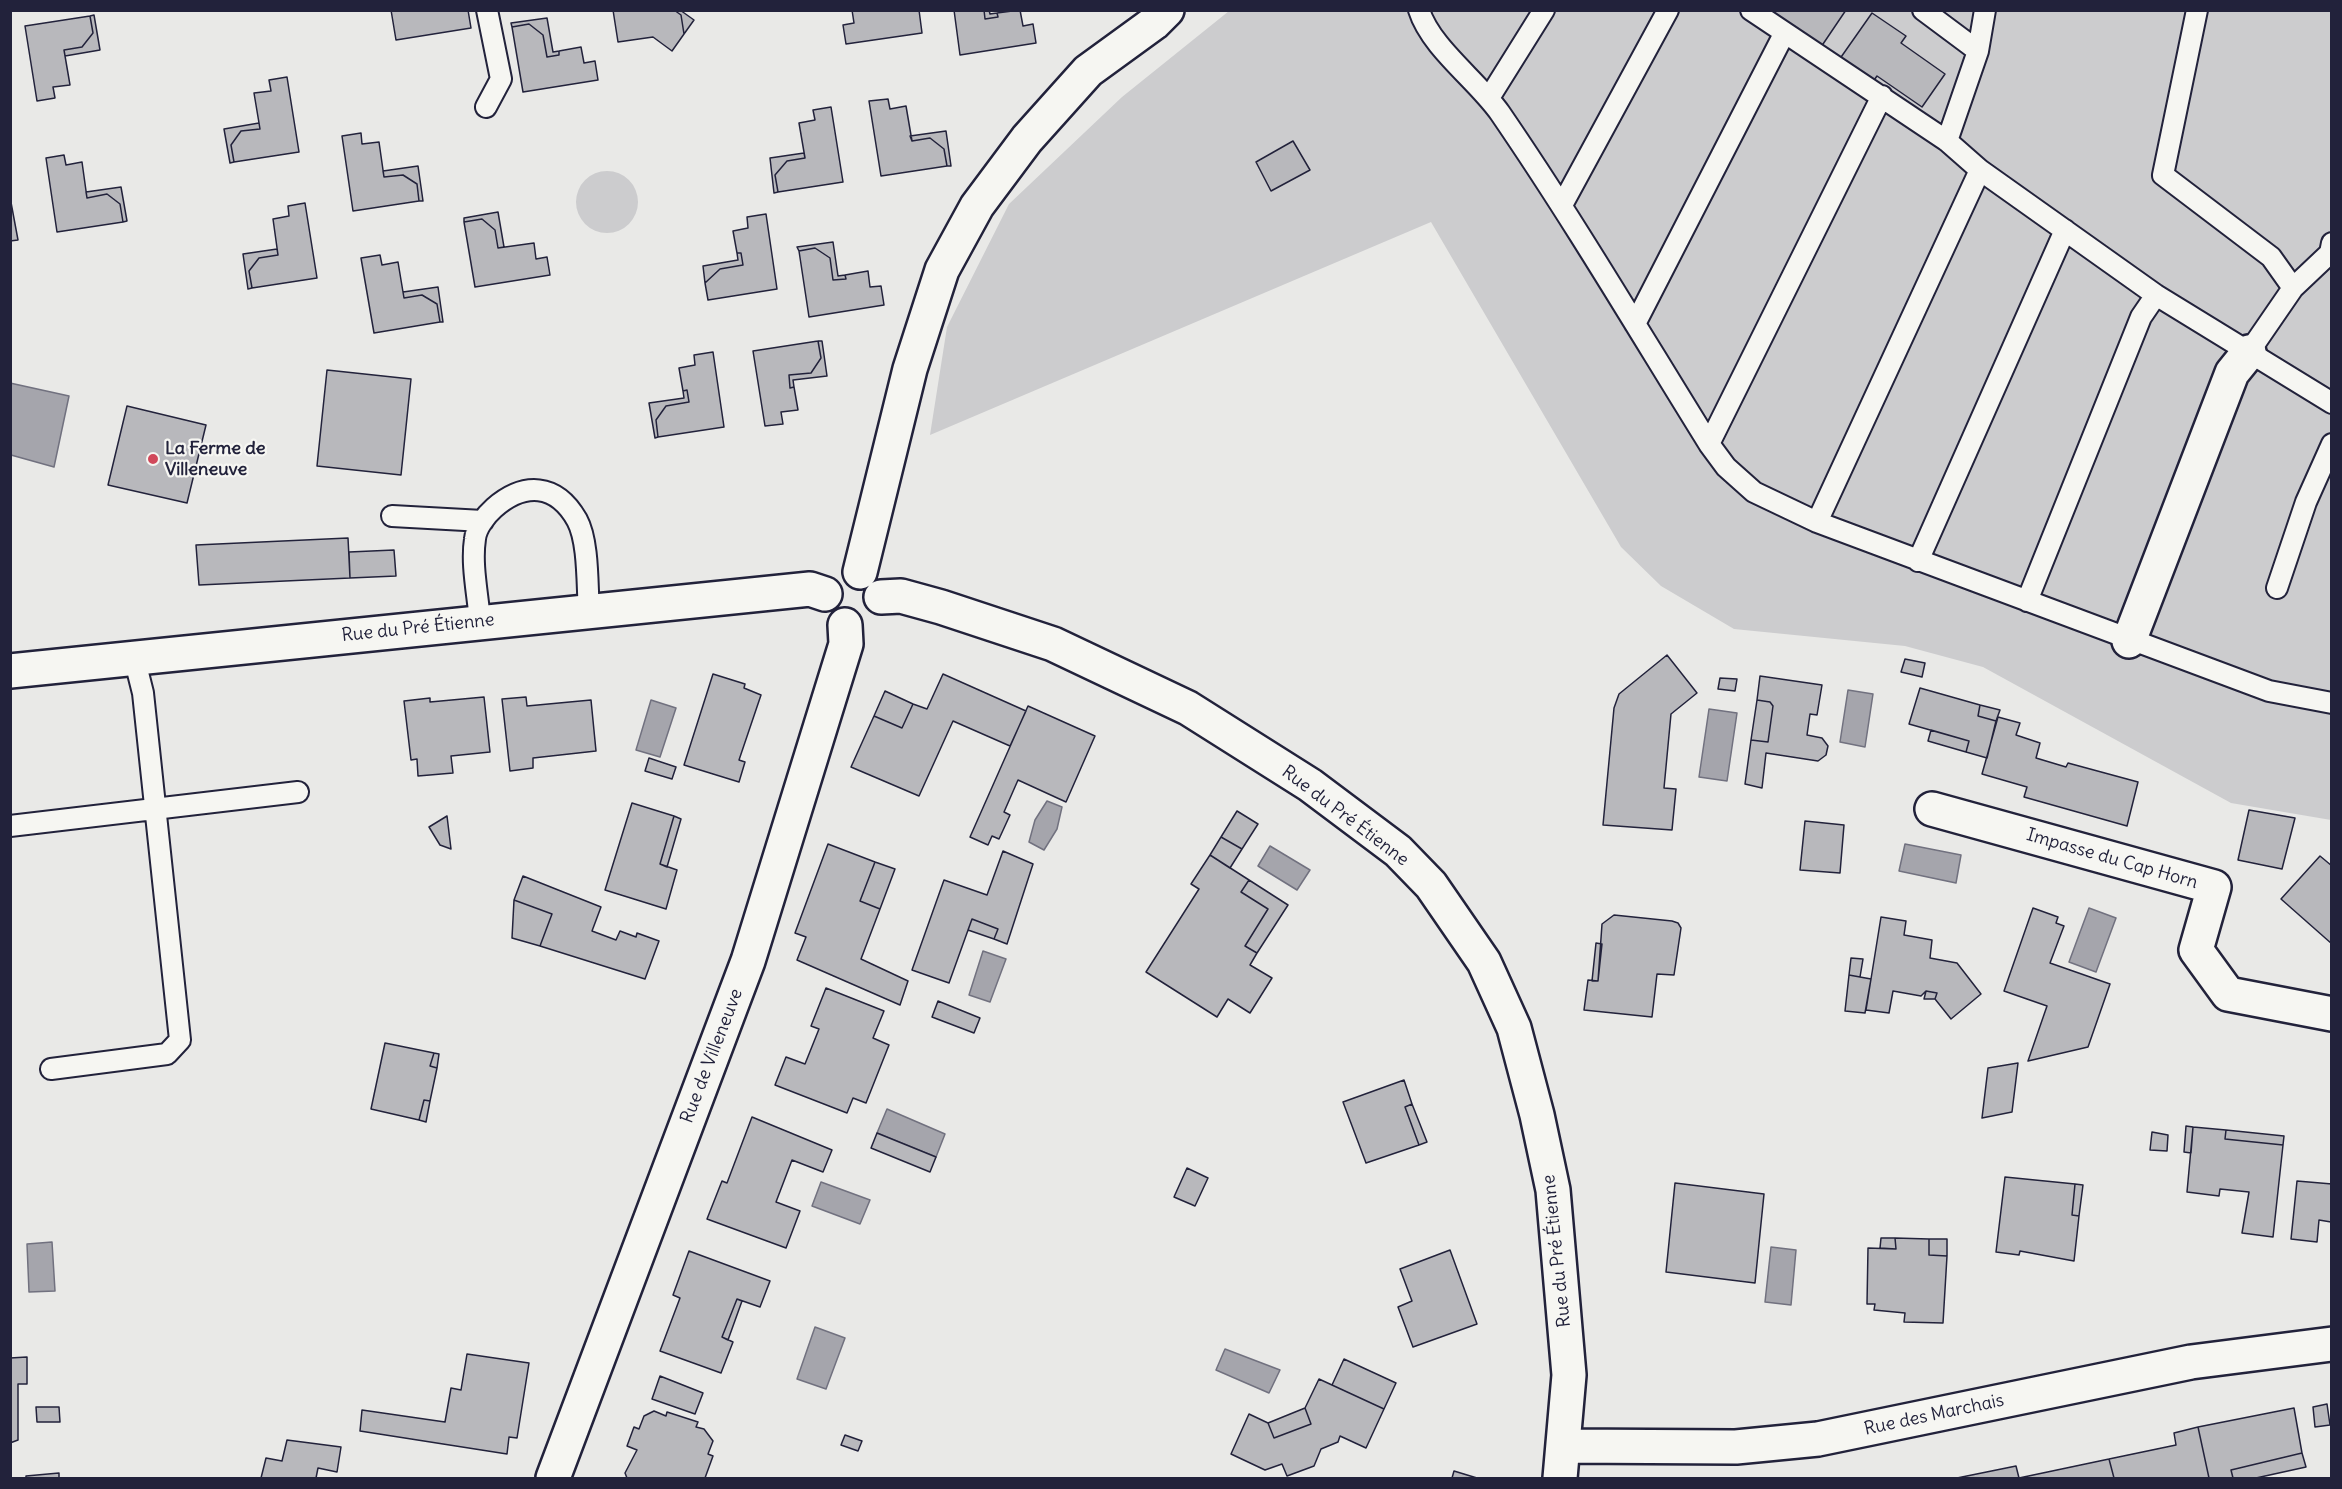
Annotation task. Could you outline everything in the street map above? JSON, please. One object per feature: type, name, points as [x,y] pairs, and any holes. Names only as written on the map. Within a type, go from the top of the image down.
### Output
[{"type":"street","points":[[860,572],[910,369],[942,270],[977,206],[1027,139],[1088,71],[1167,10]]},
{"type":"street","points":[[2129,641],[2232,373],[2249,352]]},
{"type":"street","points":[[848,571],[860,572],[873,580],[881,597],[876,614],[870,620],[854,627],[845,625],[830,615],[825,594],[831,581],[839,575],[848,571]]},
{"type":"street","name":"Rue du Pré Étienne","points":[[10,671],[810,589],[825,594]]},
{"type":"street","name":"Rue du Pré Étienne","points":[[881,597],[901,596],[1053,644],[1188,708],[1310,785],[1398,851],[1431,885],[1484,962],[1509,1017],[1537,1115],[1553,1190],[1569,1364],[1564,1446]]},
{"type":"street","name":"Rue de Villeneuve","points":[[553,1479],[747,961],[846,644],[845,625]]},
{"type":"street","name":"Impasse du Cap Horn","points":[[1932,808],[2214,887],[2196,950],[2228,994],[2331,1014]]},
{"type":"street","name":"Rue des Marchais","points":[[1564,1446],[1736,1447],[1818,1439],[2191,1362],[2331,1344]]},
{"type":"street","points":[[1560,1479],[1564,1446]]},
{"type":"lane","points":[[486,107],[501,79],[487,10]]},
{"type":"lane","points":[[1419,10],[1424,26],[1489,98],[1562,204],[1709,444],[1726,467],[1754,492],[1817,522],[2129,641],[2269,691],[2331,702]]},
{"type":"lane","points":[[1489,98],[1544,10]]},
{"type":"lane","points":[[1562,204],[1668,10]]},
{"type":"lane","points":[[1751,10],[1947,141],[1980,170],[2156,295],[2331,402]]},
{"type":"lane","points":[[1923,10],[1978,51]]},
{"type":"lane","points":[[1947,141],[1978,51],[1985,10]]},
{"type":"lane","points":[[2197,10],[2163,175],[2271,257],[2293,288]]},
{"type":"lane","points":[[1635,324],[1784,34]]},
{"type":"lane","points":[[1709,444],[1882,96]]},
{"type":"lane","points":[[1817,522],[1980,170]]},
{"type":"lane","points":[[1918,561],[2065,230]]},
{"type":"lane","points":[[2249,352],[2293,288],[2330,253],[2331,243]]},
{"type":"lane","points":[[2027,601],[2141,317],[2156,295]]},
{"type":"lane","points":[[2277,588],[2306,502],[2331,444]]},
{"type":"lane","points":[[480,622],[475,537],[488,513],[510,494],[532,489],[546,491],[562,500],[578,521],[585,555],[589,612]]},
{"type":"lane","points":[[392,516],[483,521]]},
{"type":"lane","points":[[51,1069],[167,1054],[180,1040],[143,693],[134,657]]},
{"type":"lane","points":[[10,826],[298,792]]},
{"type":"shaded area","points":[[1229,11],[2331,11],[2331,820],[2231,803],[1983,667],[1905,646],[1734,629],[1661,586],[1621,547],[1431,222],[930,435],[947,327],[1009,204],[1122,97]]},
{"type":"shaded area","points":[[601,171],[613,171],[629,180],[636,190],[638,202],[636,214],[629,224],[613,233],[601,233],[590,228],[581,219],[576,208],[576,196],[581,185],[590,176]]},
{"type":"shaded area","points":[[10,383],[69,396],[54,467],[11,455]]},
{"type":"shaded area","points":[[1848,690],[1873,694],[1865,747],[1840,742]]},
{"type":"shaded area","points":[[651,700],[676,708],[660,757],[636,750]]},
{"type":"shaded area","points":[[1709,709],[1737,713],[1727,781],[1699,777]]},
{"type":"shaded area","points":[[1047,801],[1062,807],[1057,829],[1044,850],[1029,842],[1035,820]]},
{"type":"shaded area","points":[[1905,844],[1961,855],[1956,883],[1899,871]]},
{"type":"shaded area","points":[[1270,846],[1310,870],[1297,890],[1258,866]]},
{"type":"shaded area","points":[[2089,908],[2116,918],[2096,972],[2069,962]]},
{"type":"shaded area","points":[[983,951],[1006,959],[990,1002],[969,995]]},
{"type":"shaded area","points":[[887,1109],[945,1134],[936,1157],[877,1133]]},
{"type":"shaded area","points":[[821,1182],[870,1200],[860,1224],[812,1206]]},
{"type":"shaded area","points":[[52,1242],[55,1291],[29,1292],[27,1244]]},
{"type":"shaded area","points":[[1771,1247],[1796,1250],[1791,1305],[1765,1302]]},
{"type":"shaded area","points":[[815,1327],[845,1338],[826,1389],[797,1379]]},
{"type":"shaded area","points":[[1225,1349],[1280,1370],[1269,1393],[1216,1370]]},
{"type":"building","points":[[391,10],[468,10],[471,28],[396,40]]},
{"type":"building","points":[[613,10],[674,10],[681,15],[684,34],[672,51],[653,37],[618,42]]},
{"type":"building","points":[[674,10],[680,10],[694,20],[684,34],[681,15]]},
{"type":"building","points":[[852,10],[919,10],[922,33],[846,44],[843,25],[854,23]]},
{"type":"building","points":[[954,10],[984,10],[985,19],[998,17],[997,13],[1020,10],[1023,26],[1033,24],[1036,43],[960,55]]},
{"type":"building","points":[[984,10],[989,10],[990,14],[997,13],[998,17],[985,19]]},
{"type":"building","points":[[1769,10],[1846,10],[1821,47]]},
{"type":"building","points":[[1872,13],[1906,36],[1901,43],[1945,74],[1922,107],[1877,76],[1872,83],[1839,60]]},
{"type":"building","points":[[94,15],[100,50],[65,56],[64,50],[82,47],[93,33],[90,16]]},
{"type":"building","points":[[90,16],[93,33],[82,47],[64,50],[70,85],[53,87],[55,98],[37,101],[25,26]]},
{"type":"building","points":[[547,18],[553,52],[559,51],[559,55],[547,57],[543,35],[529,24],[512,27],[511,23]]},
{"type":"building","points":[[529,24],[543,35],[547,57],[559,55],[559,51],[581,47],[584,63],[595,61],[598,80],[523,92],[512,27]]},
{"type":"building","points":[[287,77],[299,152],[234,162],[231,145],[241,131],[260,129],[254,93],[271,91],[269,80]]},
{"type":"building","points":[[888,99],[890,109],[906,106],[912,141],[930,138],[944,149],[947,166],[881,176],[869,101]]},
{"type":"building","points":[[831,107],[843,182],[778,192],[775,175],[787,161],[805,158],[799,123],[815,120],[813,110]]},
{"type":"building","points":[[259,123],[260,129],[241,131],[231,145],[234,162],[230,163],[224,129]]},
{"type":"building","points":[[946,131],[951,166],[947,166],[944,149],[930,138],[912,141],[910,136]]},
{"type":"building","points":[[361,133],[362,144],[379,142],[384,177],[403,175],[417,184],[419,201],[353,211],[342,136]]},
{"type":"building","points":[[1293,141],[1310,170],[1271,191],[1256,162]]},
{"type":"building","points":[[804,153],[805,158],[787,161],[775,175],[778,192],[774,193],[770,158]]},
{"type":"building","points":[[64,155],[66,165],[82,162],[87,198],[107,194],[120,204],[123,222],[57,232],[46,158]]},
{"type":"building","points":[[418,166],[423,201],[419,201],[417,184],[403,175],[384,177],[383,171]]},
{"type":"building","points":[[121,187],[127,221],[123,222],[120,204],[107,194],[87,198],[86,192]]},
{"type":"building","points":[[10,197],[18,240],[10,241]]},
{"type":"building","points":[[305,203],[317,278],[252,288],[249,271],[259,258],[278,255],[273,219],[289,216],[288,206]]},
{"type":"building","points":[[498,212],[504,247],[498,248],[495,230],[482,219],[464,222],[464,218]]},
{"type":"building","points":[[766,214],[777,289],[708,300],[705,283],[720,269],[743,265],[741,253],[737,253],[733,231],[748,228],[747,217]]},
{"type":"building","points":[[482,219],[495,230],[498,248],[534,243],[536,259],[547,257],[550,275],[475,287],[464,222]]},
{"type":"building","points":[[833,242],[838,276],[845,275],[846,279],[833,280],[830,258],[815,248],[799,251],[797,247]]},
{"type":"building","points":[[815,248],[830,258],[833,280],[846,279],[845,275],[868,271],[870,287],[881,286],[884,305],[809,317],[799,251]]},
{"type":"building","points":[[277,249],[278,255],[259,258],[249,271],[252,288],[248,289],[243,254]]},
{"type":"building","points":[[737,253],[741,253],[743,265],[720,269],[705,283],[703,266],[738,260]]},
{"type":"building","points":[[380,255],[382,265],[398,262],[404,298],[422,295],[437,304],[440,322],[374,333],[361,258]]},
{"type":"building","points":[[438,287],[443,322],[440,322],[437,304],[422,295],[404,298],[403,292]]},
{"type":"building","points":[[818,341],[821,358],[811,373],[789,375],[790,388],[794,387],[798,410],[781,412],[783,424],[765,426],[753,351]]},
{"type":"building","points":[[818,341],[822,341],[827,376],[793,380],[794,387],[790,388],[789,375],[811,373],[821,358]]},
{"type":"building","points":[[713,352],[724,427],[658,437],[656,420],[666,406],[689,402],[687,390],[683,391],[679,368],[695,365],[694,355]]},
{"type":"building","points":[[327,370],[411,379],[401,475],[317,466]]},
{"type":"building","points":[[687,390],[689,402],[666,406],[656,420],[658,437],[655,438],[649,403],[684,398],[683,391]]},
{"type":"building","points":[[127,406],[206,425],[187,503],[108,485]]},
{"type":"building","points":[[348,538],[350,578],[199,585],[196,545]]},
{"type":"building","points":[[394,550],[396,576],[350,578],[349,552]]},
{"type":"building","points":[[1667,655],[1697,693],[1671,714],[1664,788],[1676,789],[1672,830],[1603,825],[1614,708],[1619,694]]},
{"type":"building","points":[[1905,659],[1925,663],[1922,677],[1901,672]]},
{"type":"building","points":[[713,674],[745,684],[744,688],[761,695],[739,760],[745,762],[739,782],[684,765]]},
{"type":"building","points":[[943,674],[1026,711],[1010,746],[953,721],[919,796],[851,767],[874,716],[902,728],[913,704],[927,709]]},
{"type":"building","points":[[1760,676],[1822,685],[1817,715],[1810,714],[1807,735],[1822,738],[1828,746],[1826,755],[1818,761],[1766,753],[1762,788],[1745,784],[1751,740],[1768,742],[1773,706],[1770,702],[1757,700]]},
{"type":"building","points":[[1720,678],[1737,679],[1735,691],[1718,689]]},
{"type":"building","points":[[1920,688],[1980,705],[1978,716],[1996,721],[1987,758],[1966,752],[1969,741],[1909,724]]},
{"type":"building","points":[[885,691],[913,704],[902,728],[874,716]]},
{"type":"building","points":[[484,697],[490,752],[451,756],[453,773],[418,776],[417,759],[411,760],[404,701],[430,698],[430,702]]},
{"type":"building","points":[[526,697],[527,706],[591,700],[596,751],[533,758],[533,768],[510,771],[502,699]]},
{"type":"building","points":[[1757,700],[1770,702],[1773,706],[1768,742],[1751,740]]},
{"type":"building","points":[[1980,705],[2000,710],[1996,721],[1978,716]]},
{"type":"building","points":[[1028,706],[1095,736],[1066,802],[1018,780],[1004,812],[1010,815],[999,839],[992,836],[988,845],[970,837]]},
{"type":"building","points":[[1998,717],[2020,723],[2016,735],[2040,743],[2036,758],[2066,767],[2068,763],[2138,782],[2127,826],[2024,797],[2027,787],[1982,774]]},
{"type":"building","points":[[1931,730],[1969,741],[1966,752],[1928,741]]},
{"type":"building","points":[[649,758],[676,767],[672,779],[645,771]]},
{"type":"building","points":[[632,803],[674,816],[660,864],[677,870],[666,909],[605,890]]},
{"type":"building","points":[[2249,810],[2295,818],[2282,869],[2238,860]]},
{"type":"building","points":[[1237,811],[1258,824],[1242,849],[1221,837]]},
{"type":"building","points":[[447,816],[451,849],[440,845],[429,827]]},
{"type":"building","points":[[674,816],[681,819],[667,867],[660,864]]},
{"type":"building","points":[[1805,821],[1844,825],[1840,873],[1800,870]]},
{"type":"building","points":[[1221,837],[1242,849],[1230,868],[1210,855]]},
{"type":"building","points":[[828,844],[875,862],[860,901],[880,909],[861,959],[908,981],[900,1005],[797,960],[806,937],[795,933]]},
{"type":"building","points":[[1003,851],[1033,864],[1007,944],[994,939],[998,929],[972,919],[949,983],[912,970],[944,880],[987,895]]},
{"type":"building","points":[[1210,855],[1249,880],[1241,892],[1268,909],[1245,946],[1257,953],[1250,965],[1272,978],[1250,1013],[1228,999],[1217,1017],[1146,972],[1199,889],[1191,884]]},
{"type":"building","points":[[2320,856],[2332,866],[2332,944],[2281,899]]},
{"type":"building","points":[[875,862],[895,869],[880,909],[860,901]]},
{"type":"building","points":[[523,876],[601,907],[592,931],[616,940],[620,931],[636,937],[637,933],[659,941],[645,979],[540,946],[552,914],[514,900]]},
{"type":"building","points":[[1249,880],[1288,905],[1257,953],[1245,946],[1268,909],[1241,892]]},
{"type":"building","points":[[514,900],[552,914],[540,946],[512,938]]},
{"type":"building","points":[[2033,908],[2058,917],[2056,923],[2064,926],[2050,963],[2110,984],[2088,1047],[2028,1061],[2047,1006],[2004,991]]},
{"type":"building","points":[[1614,915],[1672,921],[1678,923],[1681,928],[1674,975],[1657,974],[1652,1017],[1584,1010],[1588,980],[1598,981],[1602,924]]},
{"type":"building","points":[[1881,917],[1906,921],[1904,935],[1932,940],[1930,958],[1957,963],[1981,994],[1951,1019],[1935,999],[1937,993],[1926,991],[1921,996],[1893,991],[1889,1013],[1866,1010]]},
{"type":"building","points":[[972,919],[998,929],[994,939],[968,930]]},
{"type":"building","points":[[1596,943],[1602,944],[1598,981],[1592,981]]},
{"type":"building","points":[[1851,958],[1863,959],[1860,977],[1849,975]]},
{"type":"building","points":[[1849,975],[1871,979],[1865,1013],[1845,1011]]},
{"type":"building","points":[[826,988],[884,1011],[873,1038],[889,1045],[866,1103],[853,1098],[847,1113],[775,1085],[786,1057],[805,1064],[819,1029],[811,1026]]},
{"type":"building","points":[[1926,991],[1937,993],[1935,999],[1924,999]]},
{"type":"building","points":[[938,1001],[980,1018],[974,1033],[932,1017]]},
{"type":"building","points":[[385,1043],[434,1053],[430,1066],[437,1068],[430,1101],[424,1100],[419,1120],[371,1109]]},
{"type":"building","points":[[434,1053],[439,1054],[437,1068],[430,1066]]},
{"type":"building","points":[[2018,1063],[2012,1112],[1982,1118],[1988,1068]]},
{"type":"building","points":[[1404,1080],[1412,1104],[1405,1107],[1419,1145],[1366,1163],[1343,1102]]},
{"type":"building","points":[[424,1100],[430,1101],[426,1122],[419,1120]]},
{"type":"building","points":[[1412,1104],[1427,1142],[1419,1145],[1405,1107]]},
{"type":"building","points":[[752,1117],[832,1150],[823,1172],[792,1160],[776,1202],[800,1211],[786,1248],[707,1219],[722,1181],[727,1183]]},
{"type":"building","points":[[2186,1126],[2193,1127],[2191,1153],[2184,1152]]},
{"type":"building","points":[[2193,1127],[2226,1130],[2225,1139],[2283,1145],[2273,1237],[2242,1233],[2249,1192],[2220,1189],[2219,1196],[2187,1192]]},
{"type":"building","points":[[2226,1130],[2284,1136],[2283,1145],[2225,1139]]},
{"type":"building","points":[[2152,1132],[2168,1135],[2167,1151],[2150,1150]]},
{"type":"building","points":[[877,1133],[936,1157],[930,1172],[871,1148]]},
{"type":"building","points":[[1187,1168],[1208,1178],[1195,1206],[1174,1197]]},
{"type":"building","points":[[2005,1177],[2075,1184],[2072,1215],[2079,1216],[2074,1261],[2020,1251],[2019,1255],[1996,1252]]},
{"type":"building","points":[[2297,1181],[2332,1184],[2332,1226],[2331,1222],[2319,1220],[2317,1242],[2291,1239]]},
{"type":"building","points":[[1675,1183],[1764,1194],[1755,1283],[1666,1272]]},
{"type":"building","points":[[2075,1184],[2083,1185],[2079,1216],[2072,1215]]},
{"type":"building","points":[[1881,1238],[1895,1238],[1896,1249],[1880,1248]]},
{"type":"building","points":[[1895,1238],[1929,1239],[1929,1255],[1947,1256],[1943,1323],[1904,1322],[1905,1313],[1874,1310],[1875,1304],[1867,1304],[1868,1248],[1896,1249]]},
{"type":"building","points":[[1929,1239],[1947,1239],[1947,1256],[1929,1255]]},
{"type":"building","points":[[1450,1250],[1477,1324],[1413,1347],[1398,1307],[1412,1301],[1400,1269]]},
{"type":"building","points":[[689,1251],[770,1281],[760,1307],[737,1299],[722,1337],[733,1342],[721,1373],[660,1351],[680,1298],[673,1295]]},
{"type":"building","points":[[737,1299],[742,1301],[728,1340],[722,1337]]},
{"type":"building","points":[[467,1354],[529,1363],[517,1438],[509,1437],[507,1454],[360,1431],[362,1410],[445,1422],[451,1388],[461,1390]]},
{"type":"building","points":[[27,1357],[27,1384],[18,1384],[18,1440],[10,1443],[10,1358]]},
{"type":"building","points":[[1344,1359],[1396,1383],[1384,1409],[1332,1385]]},
{"type":"building","points":[[660,1376],[703,1393],[695,1414],[652,1399]]},
{"type":"building","points":[[1319,1379],[1384,1409],[1366,1448],[1340,1436],[1338,1442],[1321,1449],[1314,1466],[1287,1476],[1282,1464],[1265,1470],[1231,1454],[1249,1414],[1268,1423],[1274,1438],[1311,1424],[1305,1408]]},
{"type":"building","points":[[2327,1404],[2330,1425],[2315,1427],[2313,1407]]},
{"type":"building","points":[[36,1407],[59,1407],[60,1422],[37,1422]]},
{"type":"building","points":[[1305,1408],[1311,1424],[1274,1438],[1268,1423]]},
{"type":"building","points":[[2294,1408],[2302,1453],[2231,1470],[2233,1478],[2209,1478],[2198,1427]]},
{"type":"building","points":[[654,1411],[666,1416],[667,1412],[698,1422],[696,1427],[704,1429],[713,1441],[708,1454],[713,1456],[705,1478],[627,1478],[625,1473],[637,1450],[627,1446],[634,1427],[639,1429],[644,1416]]},
{"type":"building","points":[[2198,1427],[2209,1478],[2114,1478],[2109,1459],[2176,1445],[2174,1433]]},
{"type":"building","points":[[845,1435],[862,1441],[858,1451],[841,1445]]},
{"type":"building","points":[[287,1440],[341,1447],[337,1472],[318,1468],[316,1478],[261,1478],[266,1458],[282,1461]]},
{"type":"building","points":[[2302,1453],[2306,1467],[2256,1478],[2233,1478],[2231,1470]]},
{"type":"building","points":[[2109,1459],[2114,1478],[2019,1478]]},
{"type":"building","points":[[2016,1466],[2019,1478],[1957,1478]]},
{"type":"building","points":[[1454,1471],[1477,1478],[1452,1478]]},
{"type":"building","points":[[59,1473],[59,1478],[26,1478],[26,1476]]},
{"type":"place","name":"La Ferme de Villeneuve","points":[[153,459]]}]
